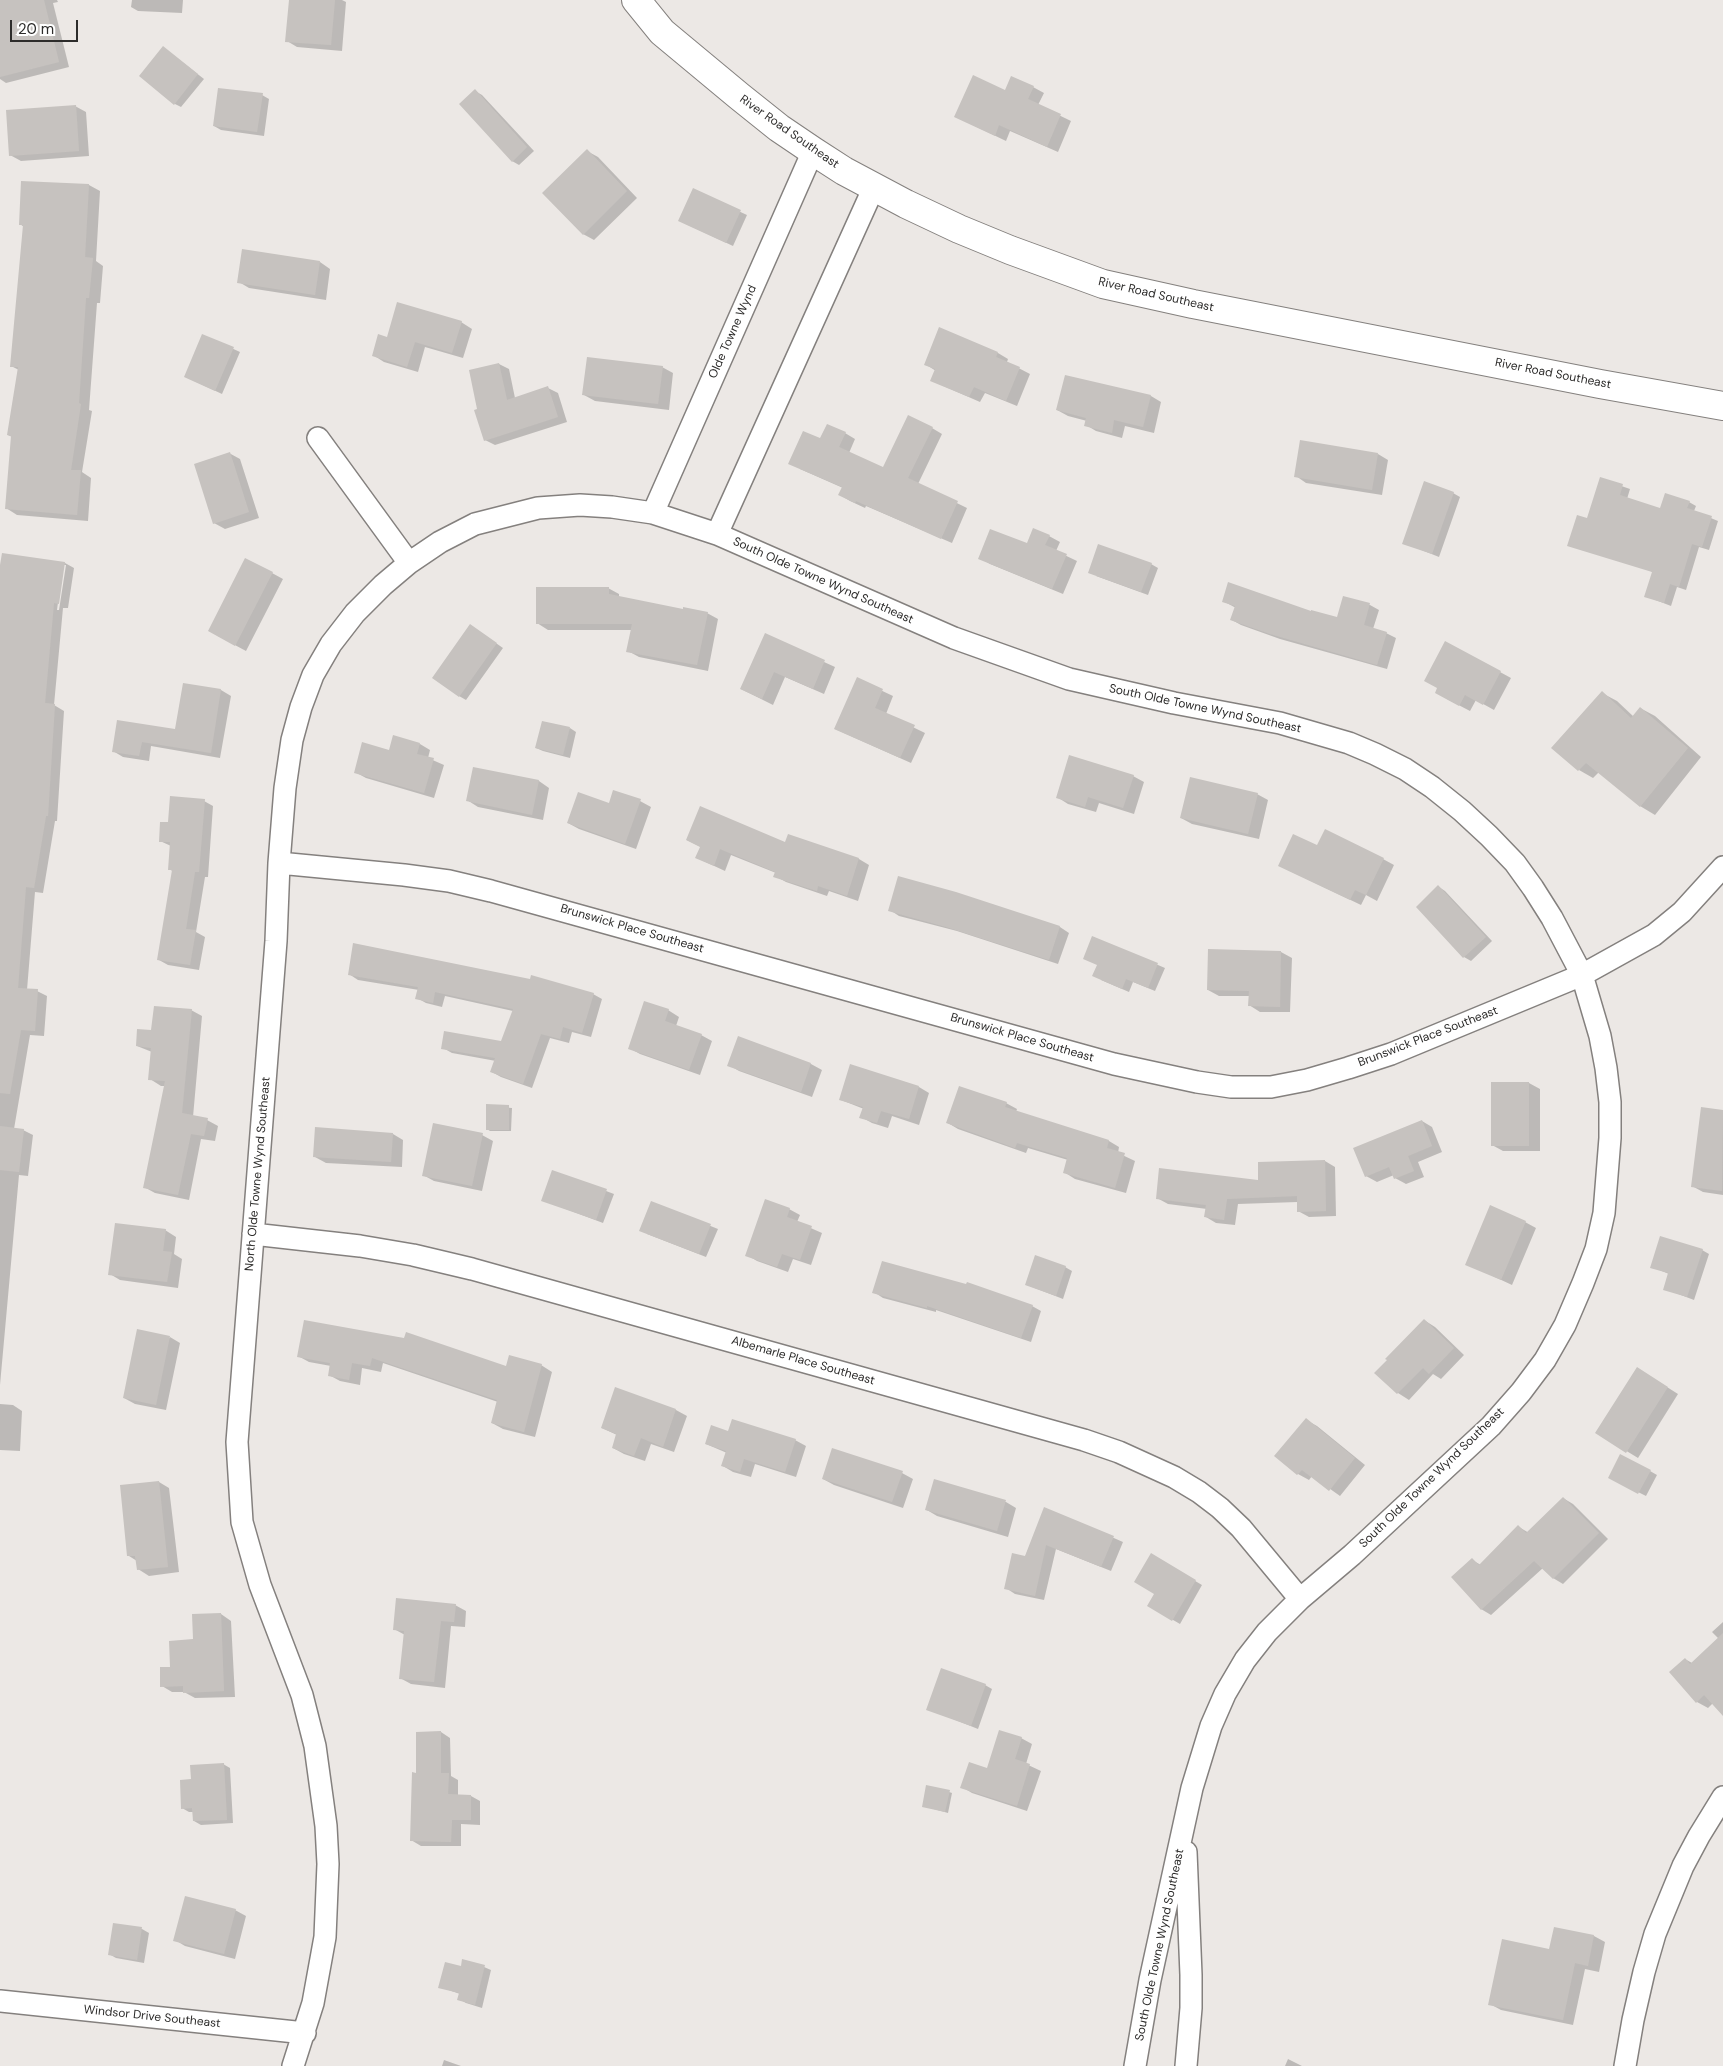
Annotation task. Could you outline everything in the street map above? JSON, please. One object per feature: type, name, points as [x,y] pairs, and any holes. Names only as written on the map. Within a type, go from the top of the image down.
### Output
[{"type":"main road","name":"River Road Southeast","points":[[636,0],[670,39],[759,112],[814,151],[874,187],[959,229],[1103,284],[1193,304],[1600,384],[1723,406]]},
{"type":"street","name":"Olde Towne Wynd","points":[[653,513],[814,151]]},
{"type":"street","points":[[717,534],[874,187]]},
{"type":"street","points":[[318,438],[409,562]]},
{"type":"street","name":"North Olde Towne Wynd Southeast","points":[[293,2066],[313,2003],[325,1937],[328,1864],[326,1826],[315,1746],[302,1694],[260,1585],[242,1522],[237,1442],[276,941],[279,863],[285,788],[292,740],[300,707],[313,675],[331,644],[355,613],[383,585],[409,562],[440,542],[475,524],[504,515],[538,508],[580,505],[653,513]]},
{"type":"street","name":"South Olde Towne Wynd Southeast","points":[[653,513],[717,534],[892,612],[1015,661],[1069,679],[1116,691],[1280,723],[1332,738],[1375,754],[1404,769],[1432,787],[1462,811],[1515,863],[1561,933],[1582,975],[1600,1036],[1606,1068],[1610,1102],[1609,1157],[1604,1213],[1596,1249],[1565,1325],[1544,1360],[1521,1392],[1491,1426],[1352,1555],[1300,1599],[1267,1632],[1246,1660],[1225,1694],[1202,1754],[1158,1943],[1135,2066]]},
{"type":"street","name":"Brunswick Place Southeast","points":[[279,863],[449,881],[491,890],[1114,1064],[1197,1082],[1231,1087],[1271,1087],[1306,1080],[1348,1068],[1391,1054],[1582,975],[1654,935],[1682,912],[1723,867]]},
{"type":"street","name":"Albemarle Place Southeast","points":[[253,1234],[360,1246],[412,1255],[472,1269],[1007,1418],[1119,1452],[1174,1477],[1199,1492],[1220,1508],[1241,1528],[1300,1599]]},
{"type":"street","points":[[1625,2066],[1644,1972],[1656,1934],[1684,1866],[1699,1836],[1723,1797]]},
{"type":"street","name":"South Olde Towne Wynd Southeast","points":[[1186,1824],[1191,1974],[1191,2008],[1186,2066]]},
{"type":"street","name":"Windsor Drive Southeast","points":[[0,2001],[305,2033]]},
{"type":"building","points":[[0,0],[44,0],[59,62],[0,77]]},
{"type":"building","points":[[289,0],[335,0],[331,45],[285,42]]},
{"type":"building","points":[[163,46],[198,74],[174,105],[139,76]]},
{"type":"building","points":[[973,75],[1005,90],[1011,76],[1034,86],[1028,99],[1061,114],[1047,147],[999,125],[995,136],[954,117]]},
{"type":"building","points":[[218,88],[263,93],[257,132],[213,126]]},
{"type":"building","points":[[475,89],[527,147],[512,162],[459,104]]},
{"type":"building","points":[[76,105],[79,151],[9,156],[6,110]]},
{"type":"building","points":[[587,149],[627,191],[583,235],[542,193]]},
{"type":"building","points":[[21,181],[89,184],[85,257],[93,258],[89,298],[86,298],[79,403],[81,404],[71,470],[81,470],[77,515],[5,509],[11,436],[7,435],[18,367],[10,367],[23,225],[19,225]]},
{"type":"building","points":[[693,188],[741,210],[726,243],[678,221]]},
{"type":"building","points":[[242,249],[320,261],[315,295],[237,283]]},
{"type":"building","points":[[397,302],[462,321],[452,353],[415,342],[407,367],[372,356],[378,334],[387,337]]},
{"type":"building","points":[[939,327],[998,352],[996,357],[1020,367],[1006,401],[974,387],[969,397],[930,381],[935,369],[924,365]]},
{"type":"building","points":[[202,334],[234,347],[215,391],[184,377]]},
{"type":"building","points":[[587,357],[663,366],[658,404],[582,395]]},
{"type":"building","points":[[499,363],[507,400],[548,386],[558,417],[484,441],[474,410],[477,409],[469,370]]},
{"type":"building","points":[[1065,375],[1151,395],[1143,427],[1114,420],[1112,433],[1084,426],[1086,418],[1056,410]]},
{"type":"building","points":[[908,415],[933,427],[908,478],[958,501],[941,539],[856,501],[855,503],[838,495],[842,487],[788,464],[803,431],[820,438],[827,424],[846,432],[839,447],[883,467]]},
{"type":"building","points":[[1300,440],[1378,453],[1372,490],[1294,477]]},
{"type":"building","points":[[230,452],[249,512],[213,524],[194,464]]},
{"type":"building","points":[[1600,477],[1623,484],[1620,495],[1660,508],[1665,493],[1690,501],[1687,508],[1712,516],[1702,547],[1692,544],[1679,587],[1670,584],[1664,603],[1644,597],[1652,572],[1567,546],[1577,515],[1587,518]]},
{"type":"building","points":[[1424,481],[1454,492],[1432,554],[1402,544]]},
{"type":"building","points":[[1033,528],[1050,535],[1045,545],[1067,554],[1052,589],[978,559],[990,529],[1027,543]]},
{"type":"building","points":[[1098,544],[1152,563],[1141,592],[1088,573]]},
{"type":"building","points":[[2,553],[65,562],[59,604],[54,603],[45,703],[55,704],[48,816],[46,816],[34,888],[26,887],[18,988],[38,989],[35,1031],[21,1030],[10,1094],[0,1093],[0,565]]},
{"type":"building","points":[[245,558],[273,572],[235,646],[208,631]]},
{"type":"building","points":[[1228,582],[1311,611],[1337,617],[1343,596],[1370,603],[1364,625],[1387,632],[1377,665],[1270,634],[1230,620],[1235,606],[1222,602]]},
{"type":"building","points":[[536,587],[609,587],[609,594],[683,609],[683,607],[708,612],[697,665],[626,652],[632,624],[536,624]]},
{"type":"building","points":[[470,624],[497,643],[459,697],[432,678]]},
{"type":"building","points":[[765,633],[825,660],[813,689],[774,672],[762,699],[740,689]]},
{"type":"building","points":[[1445,641],[1501,671],[1483,705],[1465,695],[1459,706],[1435,693],[1437,688],[1424,681]]},
{"type":"building","points":[[857,677],[883,689],[875,708],[915,725],[900,758],[834,729]]},
{"type":"building","points":[[183,683],[221,689],[211,753],[142,742],[139,756],[112,752],[117,720],[175,729]]},
{"type":"building","points":[[1602,691],[1631,718],[1640,707],[1688,748],[1640,807],[1586,763],[1578,771],[1551,748]]},
{"type":"building","points":[[542,721],[570,727],[563,755],[535,748]]},
{"type":"building","points":[[393,735],[420,743],[417,754],[434,758],[424,793],[354,773],[362,742],[389,750]]},
{"type":"building","points":[[1069,755],[1134,775],[1123,808],[1088,797],[1085,807],[1056,798]]},
{"type":"building","points":[[473,767],[539,780],[532,815],[466,801]]},
{"type":"building","points":[[1190,777],[1258,793],[1248,834],[1180,818]]},
{"type":"building","points":[[613,790],[641,799],[625,844],[567,823],[578,792],[609,803]]},
{"type":"building","points":[[170,796],[205,799],[199,872],[195,872],[186,929],[196,930],[190,965],[157,960],[172,870],[168,870],[170,842],[159,842],[160,822],[168,822]]},
{"type":"building","points":[[700,806],[785,842],[788,834],[859,858],[847,896],[818,886],[817,891],[773,877],[775,872],[720,849],[714,866],[695,858],[700,847],[686,840]]},
{"type":"building","points":[[1325,829],[1384,858],[1366,895],[1355,890],[1350,900],[1278,866],[1293,834],[1317,845]]},
{"type":"building","points":[[898,876],[956,892],[1060,926],[1049,960],[946,927],[888,911]]},
{"type":"building","points":[[1438,885],[1486,937],[1463,958],[1416,907]]},
{"type":"building","points":[[1092,936],[1158,963],[1148,988],[1126,979],[1122,989],[1092,976],[1097,965],[1083,959]]},
{"type":"building","points":[[353,943],[530,979],[531,975],[594,993],[582,1033],[563,1027],[560,1039],[541,1034],[523,1084],[490,1072],[495,1058],[441,1049],[444,1031],[501,1041],[513,1009],[435,992],[433,1003],[415,999],[418,987],[348,975]]},
{"type":"building","points":[[1208,949],[1281,951],[1280,1007],[1248,1006],[1249,991],[1207,990]]},
{"type":"building","points":[[644,1001],[669,1009],[665,1021],[702,1034],[689,1070],[628,1049]]},
{"type":"building","points":[[154,1006],[192,1009],[182,1113],[208,1118],[204,1136],[191,1134],[178,1195],[143,1188],[165,1081],[148,1080],[151,1048],[136,1046],[137,1029],[151,1030]]},
{"type":"building","points":[[738,1036],[811,1063],[801,1092],[727,1066]]},
{"type":"building","points":[[850,1064],[919,1086],[909,1119],[881,1111],[877,1123],[859,1118],[863,1107],[839,1100]]},
{"type":"building","points":[[1491,1082],[1529,1082],[1529,1146],[1491,1146]]},
{"type":"building","points":[[959,1086],[1007,1102],[1005,1107],[1109,1140],[1107,1148],[1125,1153],[1115,1188],[1063,1173],[1067,1158],[1017,1143],[1015,1148],[946,1123]]},
{"type":"building","points":[[486,1104],[509,1105],[509,1130],[486,1130]]},
{"type":"building","points":[[1701,1107],[1723,1110],[1722,1191],[1691,1187]]},
{"type":"building","points":[[1422,1120],[1432,1146],[1408,1156],[1414,1171],[1394,1179],[1389,1167],[1365,1177],[1353,1148]]},
{"type":"building","points":[[433,1123],[483,1133],[472,1186],[422,1176]]},
{"type":"building","points":[[0,1126],[24,1129],[19,1172],[0,1170]]},
{"type":"building","points":[[315,1127],[393,1133],[391,1162],[313,1157]]},
{"type":"building","points":[[1325,1160],[1326,1211],[1297,1212],[1297,1196],[1227,1199],[1224,1220],[1204,1217],[1206,1205],[1156,1199],[1159,1168],[1258,1180],[1258,1162]]},
{"type":"building","points":[[552,1170],[607,1189],[596,1220],[541,1201]]},
{"type":"building","points":[[765,1199],[790,1208],[787,1217],[812,1226],[800,1260],[782,1254],[777,1267],[745,1256]]},
{"type":"building","points":[[651,1201],[711,1224],[699,1254],[639,1231]]},
{"type":"building","points":[[1490,1205],[1526,1221],[1501,1280],[1465,1265]]},
{"type":"building","points":[[115,1223],[166,1229],[163,1251],[172,1252],[167,1282],[108,1275]]},
{"type":"building","points":[[1660,1236],[1703,1249],[1687,1297],[1663,1290],[1668,1273],[1650,1268]]},
{"type":"building","points":[[1035,1255],[1066,1266],[1056,1296],[1025,1285]]},
{"type":"building","points":[[882,1261],[966,1284],[967,1282],[1033,1305],[1021,1338],[927,1306],[927,1308],[872,1293]]},
{"type":"building","points":[[1424,1319],[1454,1348],[1429,1374],[1423,1368],[1397,1394],[1374,1373]]},
{"type":"building","points":[[304,1320],[404,1338],[406,1332],[506,1366],[509,1355],[542,1364],[524,1432],[491,1423],[497,1400],[372,1358],[370,1366],[352,1363],[349,1380],[328,1376],[330,1363],[297,1357]]},
{"type":"building","points":[[137,1329],[170,1336],[156,1405],[123,1398]]},
{"type":"building","points":[[1637,1367],[1668,1387],[1626,1453],[1595,1433]]},
{"type":"building","points":[[615,1387],[676,1409],[663,1447],[641,1438],[634,1456],[612,1448],[616,1434],[601,1428]]},
{"type":"building","points":[[1306,1418],[1355,1458],[1329,1491],[1302,1470],[1297,1475],[1274,1456]]},
{"type":"building","points":[[732,1419],[796,1439],[785,1472],[744,1459],[740,1472],[721,1466],[726,1451],[705,1444],[711,1425],[728,1431]]},
{"type":"building","points":[[832,1448],[903,1471],[892,1502],[822,1479]]},
{"type":"building","points":[[1620,1454],[1651,1470],[1638,1494],[1608,1478]]},
{"type":"building","points":[[934,1479],[1006,1500],[997,1531],[925,1510]]},
{"type":"building","points":[[159,1481],[168,1567],[137,1570],[135,1556],[127,1556],[120,1485]]},
{"type":"building","points":[[1563,1497],[1599,1533],[1553,1579],[1534,1561],[1481,1610],[1451,1577],[1472,1558],[1479,1565],[1518,1525],[1526,1533]]},
{"type":"building","points":[[1044,1507],[1114,1536],[1101,1567],[1046,1545],[1035,1596],[1004,1589],[1012,1553],[1025,1556]]},
{"type":"building","points":[[1151,1553],[1196,1580],[1172,1621],[1147,1606],[1154,1594],[1134,1582]]},
{"type":"building","points":[[396,1598],[456,1604],[454,1622],[441,1621],[434,1682],[399,1679],[404,1631],[393,1630]]},
{"type":"building","points":[[221,1613],[224,1691],[183,1693],[183,1686],[160,1687],[160,1667],[170,1667],[169,1641],[193,1639],[192,1614]]},
{"type":"building","points":[[1723,1633],[1723,1716],[1704,1695],[1696,1703],[1669,1672],[1685,1658],[1690,1664]]},
{"type":"building","points":[[941,1668],[986,1684],[971,1726],[926,1710]]},
{"type":"building","points":[[999,1730],[1022,1737],[1015,1759],[1030,1764],[1017,1806],[960,1788],[969,1762],[987,1768]]},
{"type":"building","points":[[441,1731],[441,1773],[449,1773],[448,1794],[471,1795],[471,1820],[452,1820],[451,1842],[410,1841],[412,1772],[416,1773],[416,1732]]},
{"type":"building","points":[[224,1763],[227,1820],[193,1821],[192,1808],[181,1809],[180,1780],[191,1779],[190,1765]]},
{"type":"building","points":[[926,1785],[950,1790],[945,1812],[922,1807]]},
{"type":"building","points":[[185,1896],[236,1909],[224,1954],[173,1941]]},
{"type":"building","points":[[113,1923],[142,1927],[137,1960],[108,1955]]},
{"type":"building","points":[[1554,1927],[1594,1935],[1588,1966],[1575,1963],[1563,2020],[1488,2005],[1502,1939],[1549,1949]]},
{"type":"building","points":[[462,1959],[485,1965],[475,2005],[457,2000],[459,1993],[438,1988],[445,1962],[461,1966]]}]
